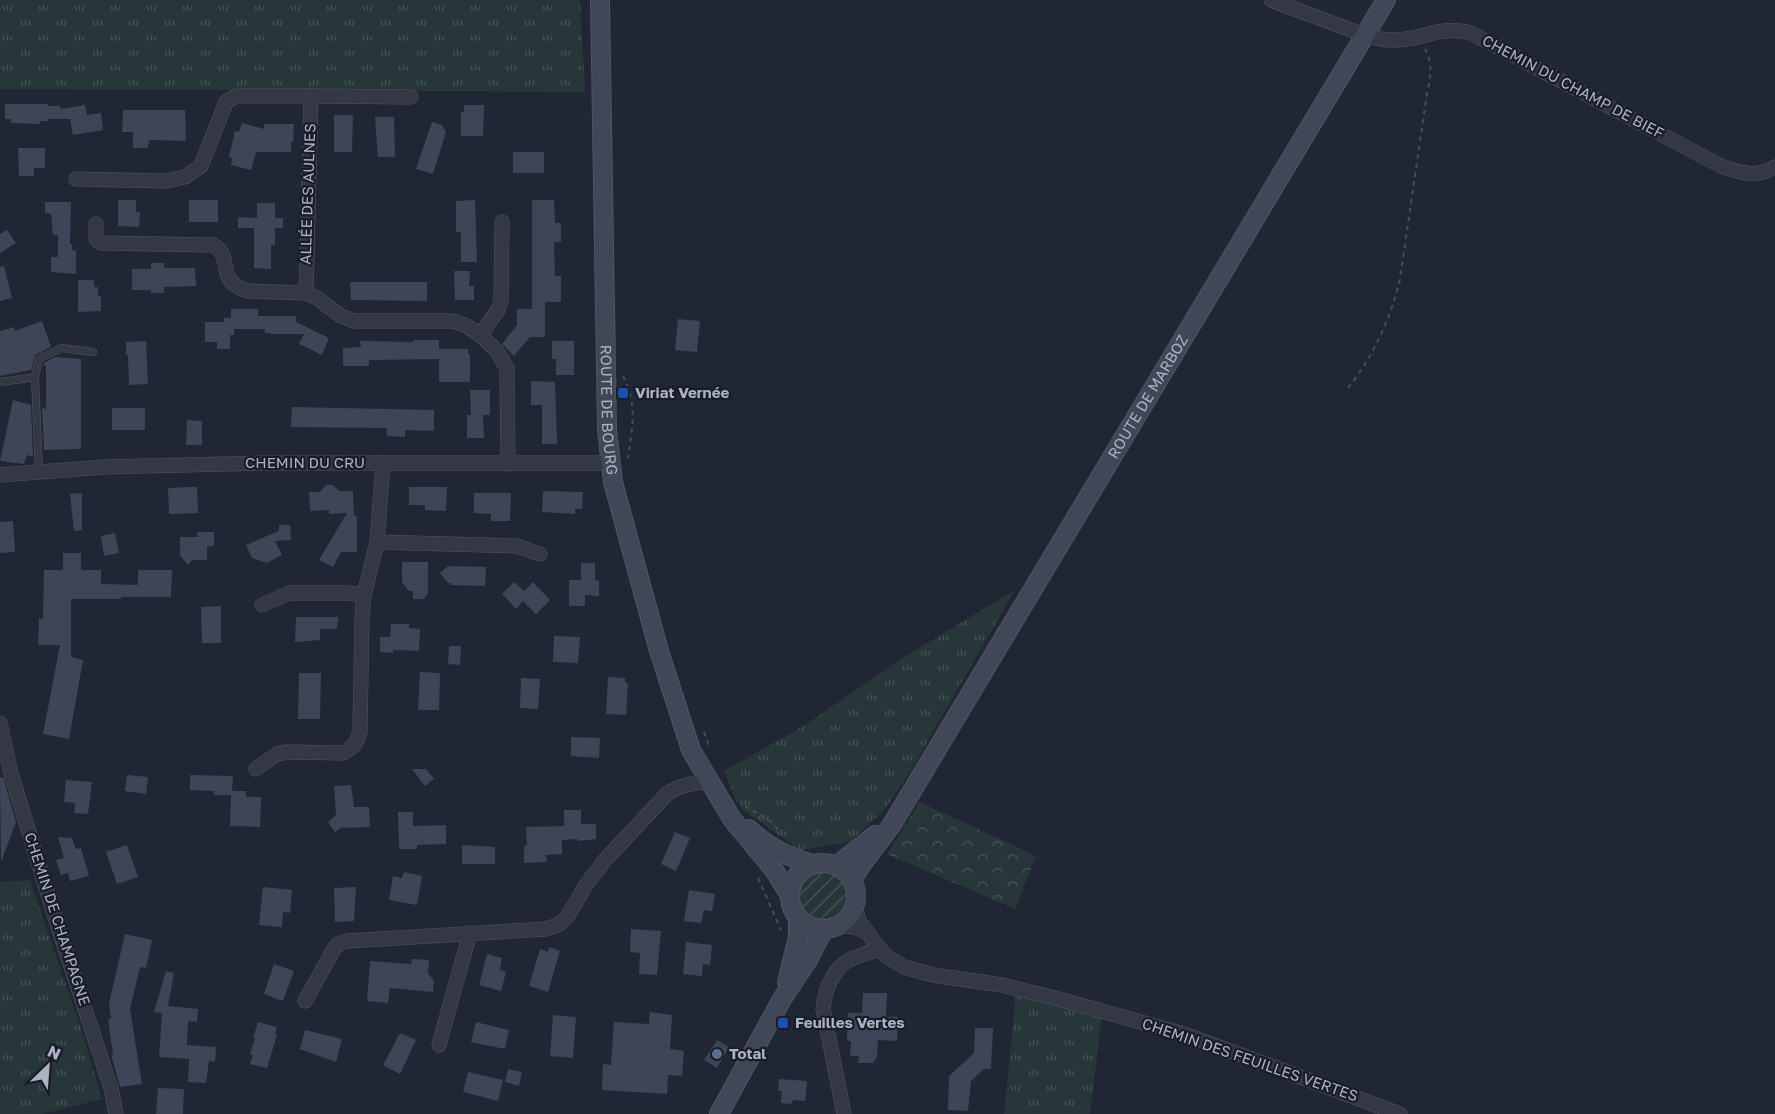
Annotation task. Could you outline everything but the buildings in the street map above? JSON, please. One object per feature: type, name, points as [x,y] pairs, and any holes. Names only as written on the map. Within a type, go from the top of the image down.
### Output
[{"type":"main road","name":"ROUTE DE BOURG","points":[[600,0],[607,430],[618,464],[632,553],[678,713],[691,750],[732,819],[760,856],[774,870],[789,894]]},
{"type":"main road","name":"ROUTE DE MARBOZ","points":[[852,880],[891,826],[1386,0]]},
{"type":"main road","name":"ROUTE DE MARBOZ","points":[[836,866],[873,837],[909,794]]},
{"type":"main road","name":"ROUTE DE BOURG","points":[[720,799],[752,833],[769,846],[790,858],[812,864]]},
{"type":"main road","points":[[718,1114],[782,999],[830,928],[850,915],[855,906],[855,889],[852,880],[846,872],[828,863],[812,864],[796,876],[791,885],[790,903],[798,919],[798,937],[782,999]]},
{"type":"main road","points":[[798,919],[814,929],[830,928]]},
{"type":"street","name":"CHEMIN DU CHAMP DE BIEF","points":[[1271,0],[1365,35],[1387,40],[1419,39],[1448,29],[1471,33],[1721,166],[1755,174],[1775,167]]},
{"type":"street","points":[[76,179],[165,181],[185,177],[201,166],[226,102],[236,96],[411,98]]},
{"type":"street","name":"ALLÉE DES AULNES","points":[[306,293],[311,96]]},
{"type":"street","points":[[480,335],[498,310],[501,301],[502,222]]},
{"type":"street","points":[[96,224],[96,239],[100,243],[213,245],[224,255],[224,269],[230,282],[238,288],[248,291],[306,293],[317,298],[347,320],[453,321],[467,326],[496,350],[507,369],[508,464]]},
{"type":"street","name":"CHEMIN DU CRU","points":[[0,475],[104,467],[264,463],[618,464]]},
{"type":"street","points":[[256,769],[277,754],[288,752],[343,753],[357,742],[360,731],[364,596],[377,542],[383,463]]},
{"type":"street","points":[[377,542],[517,546],[540,554]]},
{"type":"street","points":[[262,605],[289,593],[348,593],[364,596]]},
{"type":"street","name":"CHEMIN DE CHAMPAGNE","points":[[0,723],[11,774],[111,1088],[116,1114]]},
{"type":"street","points":[[305,1001],[338,944],[347,941],[546,929],[560,924],[604,860],[667,794],[683,785],[709,781]]},
{"type":"street","name":"CHEMIN DES FEUILLES VERTES","points":[[855,906],[859,921],[879,948],[894,961],[916,971],[1002,985],[1045,995],[1187,1035],[1400,1114]]},
{"type":"street","points":[[830,928],[856,927],[866,932]]},
{"type":"street","points":[[439,1045],[470,933]]},
{"type":"street","points":[[844,1114],[823,1009],[824,999],[832,980],[845,963],[879,948]]},
{"type":"lane","points":[[39,472],[35,377],[39,358],[61,348],[93,352]]},
{"type":"lane","points":[[0,382],[35,377]]},
{"type":"path","points":[[1348,388],[1374,351],[1394,304],[1400,279],[1427,93],[1432,74],[1431,60],[1419,39]]},
{"type":"path","points":[[618,464],[634,419],[630,389],[623,376]]},
{"type":"path","points":[[700,724],[713,756]]},
{"type":"path","points":[[744,806],[770,821],[777,828],[774,839]]},
{"type":"path","points":[[760,856],[754,867],[783,934]]},
{"type":"green space","points":[[0,0],[580,0],[585,92],[0,89]]},
{"type":"green space","points":[[1015,590],[910,772],[886,808],[850,842],[800,850],[743,810],[736,801],[724,771],[805,725],[901,659]]},
{"type":"green space","points":[[920,802],[1036,856],[1015,909],[887,854]]},
{"type":"green space","points":[[822,871],[839,878],[846,895],[839,912],[822,919],[805,912],[798,895],[805,878]]},
{"type":"green space","points":[[30,880],[81,1029],[102,1099],[42,1114],[0,1114],[0,882]]},
{"type":"green space","points":[[1016,994],[1102,1015],[1090,1114],[1004,1114]]},
{"type":"place","name":"Viriat Vernée","points":[[623,393]]},
{"type":"place","name":"Feuilles Vertes","points":[[783,1023]]},
{"type":"place","name":"Total","points":[[717,1054]]}]
